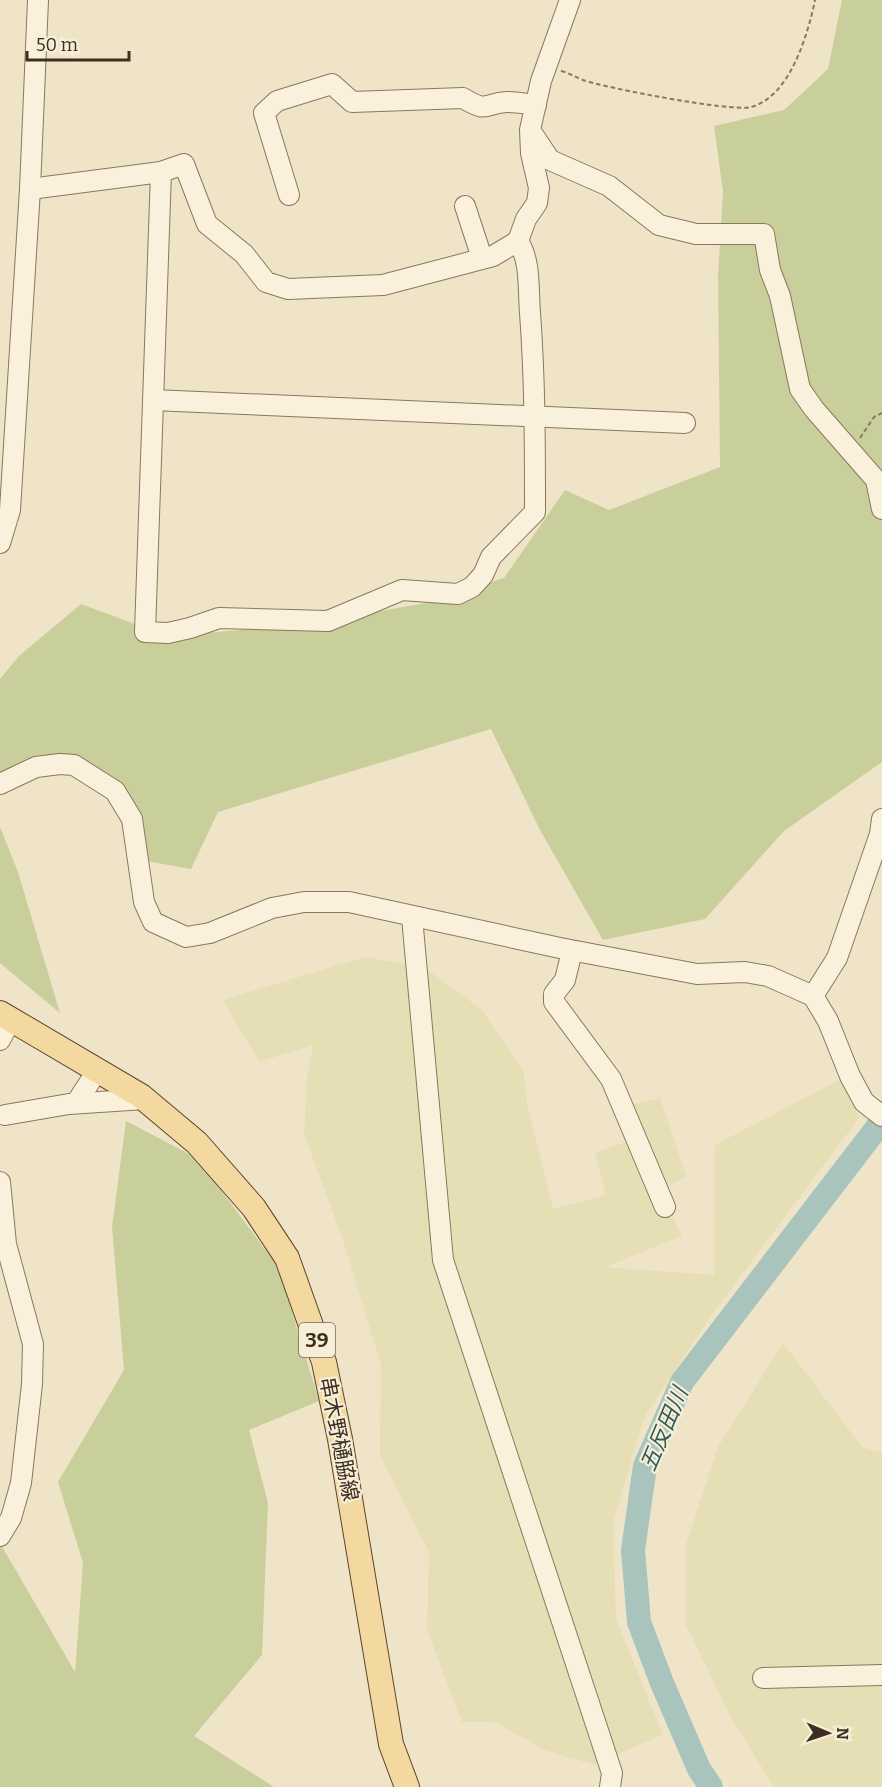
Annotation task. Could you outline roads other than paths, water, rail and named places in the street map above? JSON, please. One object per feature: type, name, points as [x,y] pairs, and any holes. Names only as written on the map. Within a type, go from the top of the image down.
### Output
[{"type":"main road","name":"串木野樋脇線","points":[[4,1024],[97,1071],[145,1099],[197,1143],[254,1208],[287,1258],[327,1373],[391,1744],[407,1787]]},
{"type":"street","points":[[0,543],[10,510],[30,189],[38,0]]},
{"type":"street","points":[[30,189],[161,172],[184,164],[207,224],[244,254],[266,282],[288,290],[383,285],[493,256],[518,241],[526,219],[537,203],[539,188],[531,153],[530,130],[570,0]]},
{"type":"street","points":[[290,195],[264,113],[277,101],[332,84],[352,102],[463,98],[477,107],[488,108],[506,102],[536,105]]},
{"type":"street","points":[[530,130],[550,160],[609,186],[659,225],[696,234],[734,236],[764,234],[770,270],[780,296],[800,389],[814,409],[876,480],[882,509]]},
{"type":"street","points":[[161,172],[145,632],[168,633],[219,618],[328,621],[402,590],[458,594],[472,587],[483,575],[491,557],[535,512],[535,417],[528,276],[523,248],[518,241]]},
{"type":"street","points":[[465,206],[482,258]]},
{"type":"street","points":[[153,400],[685,423]]},
{"type":"street","points":[[0,784],[36,767],[60,764],[74,765],[115,791],[132,819],[144,902],[153,922],[186,938],[210,933],[272,908],[304,902],[349,903],[572,951],[697,974],[745,972],[768,976],[813,996],[828,1021],[850,1076],[864,1102],[881,1115]]},
{"type":"street","points":[[813,996],[837,958],[880,834],[882,819]]},
{"type":"street","points":[[412,917],[443,1260],[612,1773],[610,1787]]},
{"type":"street","points":[[572,951],[565,980],[554,994],[554,1002],[610,1079],[665,1207]]},
{"type":"street","points":[[76,1103],[97,1071]]},
{"type":"street","points":[[5,1115],[76,1103],[145,1099]]},
{"type":"street","points":[[0,1182],[6,1244],[33,1344],[32,1384],[21,1483],[11,1518],[0,1536]]},
{"type":"street","points":[[763,1677],[882,1675]]},
{"type":"waterway","name":"五反田川","points":[[711,1787],[699,1769],[639,1622],[633,1550],[645,1466],[682,1382],[882,1121]]}]
